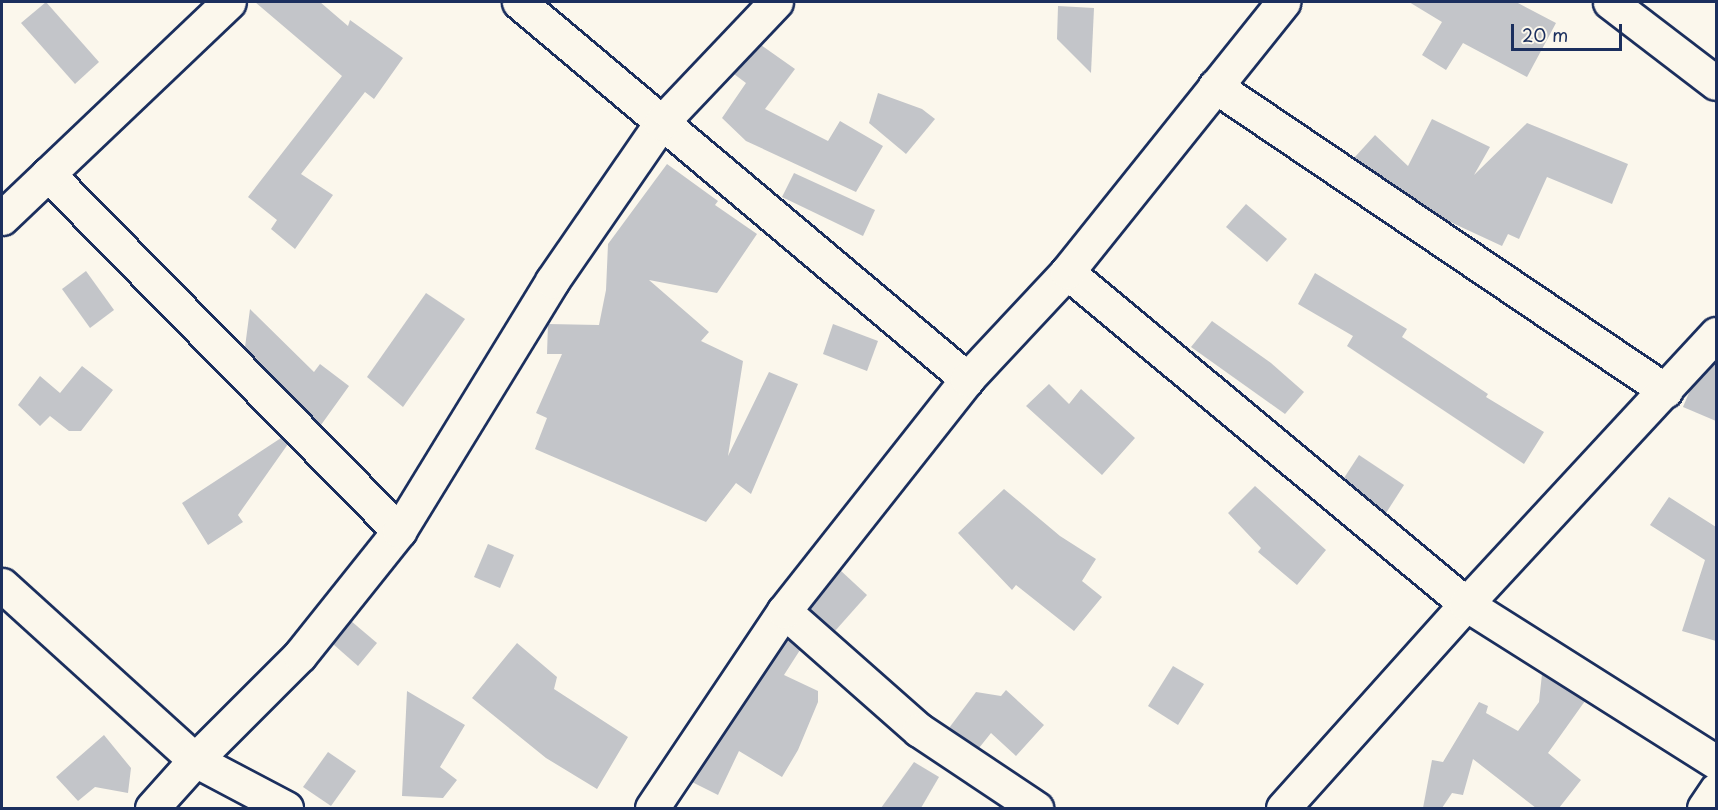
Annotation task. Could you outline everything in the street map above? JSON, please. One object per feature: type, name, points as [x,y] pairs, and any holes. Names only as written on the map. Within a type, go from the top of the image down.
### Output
[{"type":"street","points":[[2,218],[229,2]]},
{"type":"street","points":[[519,2],[967,380]]},
{"type":"street","points":[[152,808],[195,760],[300,655],[399,531],[552,281],[661,123],[776,2]]},
{"type":"street","points":[[652,808],[784,610],[967,380],[1066,272],[1283,2]]},
{"type":"street","points":[[1610,2],[1716,83]]},
{"type":"street","points":[[1215,86],[1666,391]]},
{"type":"street","points":[[48,174],[399,531]]},
{"type":"street","points":[[1066,272],[1466,604],[1716,762]]},
{"type":"street","points":[[1283,808],[1466,604],[1666,391],[1716,334]]},
{"type":"street","points":[[2,585],[195,760],[286,808]]},
{"type":"street","points":[[784,610],[919,730],[1036,808]]},
{"type":"street","points":[[1704,808],[1716,790]]},
{"type":"building","points":[[46,2],[99,62],[75,84],[21,23]]},
{"type":"building","points":[[255,2],[320,2],[348,26],[350,20],[403,58],[374,99],[365,92],[301,174],[333,195],[295,249],[271,229],[277,220],[248,197],[342,76]]},
{"type":"building","points":[[1409,2],[1516,2],[1556,23],[1527,77],[1463,43],[1446,70],[1422,55],[1442,22]]},
{"type":"building","points":[[1058,6],[1094,8],[1091,73],[1057,39]]},
{"type":"building","points":[[761,45],[795,69],[765,109],[828,141],[840,121],[883,146],[856,192],[746,141],[722,118],[746,83],[734,74]]},
{"type":"building","points":[[878,93],[922,109],[935,119],[906,154],[869,123]]},
{"type":"building","points":[[1432,119],[1490,147],[1474,175],[1527,123],[1628,164],[1612,204],[1547,177],[1519,239],[1508,234],[1502,246],[1446,220],[1354,158],[1375,135],[1408,166]]},
{"type":"building","points":[[667,164],[718,201],[715,205],[757,234],[717,293],[649,280],[709,332],[701,341],[743,361],[728,456],[769,372],[798,384],[751,494],[736,483],[706,522],[535,449],[547,418],[536,413],[562,354],[547,354],[548,324],[599,325],[606,290],[608,244]]},
{"type":"building","points":[[794,173],[875,210],[863,236],[782,197]]},
{"type":"building","points":[[1246,204],[1287,239],[1267,262],[1226,227]]},
{"type":"building","points":[[86,271],[114,310],[90,328],[62,289]]},
{"type":"building","points":[[1315,273],[1407,329],[1402,337],[1488,394],[1486,397],[1544,432],[1524,464],[1347,346],[1353,336],[1298,304]]},
{"type":"building","points":[[426,293],[465,319],[403,407],[367,377]]},
{"type":"building","points":[[250,309],[314,372],[320,364],[349,386],[321,425],[245,347]]},
{"type":"building","points":[[1212,321],[1271,363],[1304,392],[1285,414],[1191,347]]},
{"type":"building","points":[[833,324],[878,341],[867,371],[823,354]]},
{"type":"building","points":[[1716,361],[1716,421],[1683,407],[1691,388]]},
{"type":"building","points":[[82,366],[113,390],[81,431],[69,431],[50,416],[40,426],[18,405],[40,376],[60,393]]},
{"type":"building","points":[[1049,384],[1069,404],[1081,389],[1135,438],[1102,475],[1026,406]]},
{"type":"building","points":[[281,438],[288,444],[238,515],[243,522],[208,545],[182,503]]},
{"type":"building","points":[[1359,455],[1404,485],[1386,513],[1344,478]]},
{"type":"building","points":[[1255,486],[1326,550],[1297,585],[1258,552],[1261,548],[1228,513]]},
{"type":"building","points":[[1004,489],[1060,536],[1096,559],[1082,581],[1102,597],[1074,631],[1016,585],[1012,590],[958,533]]},
{"type":"building","points":[[1669,497],[1716,527],[1716,641],[1682,631],[1705,560],[1650,525]]},
{"type":"building","points":[[488,544],[514,555],[500,588],[474,577]]},
{"type":"building","points":[[840,570],[867,595],[835,631],[810,609]]},
{"type":"building","points":[[351,621],[377,643],[358,666],[333,644]]},
{"type":"building","points":[[788,639],[800,650],[784,675],[818,691],[818,702],[798,750],[782,777],[739,751],[718,795],[692,782]]},
{"type":"building","points":[[517,643],[557,677],[554,689],[628,737],[597,789],[546,758],[472,698]]},
{"type":"building","points":[[1173,666],[1204,684],[1178,725],[1148,706]]},
{"type":"building","points":[[1542,674],[1585,701],[1548,753],[1581,780],[1559,808],[1536,808],[1473,759],[1463,795],[1452,793],[1442,808],[1423,808],[1432,760],[1443,762],[1479,702],[1488,706],[1486,713],[1518,731],[1539,702]]},
{"type":"building","points":[[1006,690],[1044,725],[1016,756],[991,733],[979,748],[949,728],[976,692],[1001,696]]},
{"type":"building","points":[[407,691],[465,725],[440,767],[457,780],[443,798],[402,796]]},
{"type":"building","points":[[104,735],[131,768],[128,793],[95,787],[78,801],[56,777]]},
{"type":"building","points":[[328,752],[356,771],[331,806],[303,787]]},
{"type":"building","points":[[914,762],[939,777],[921,808],[881,808]]}]
